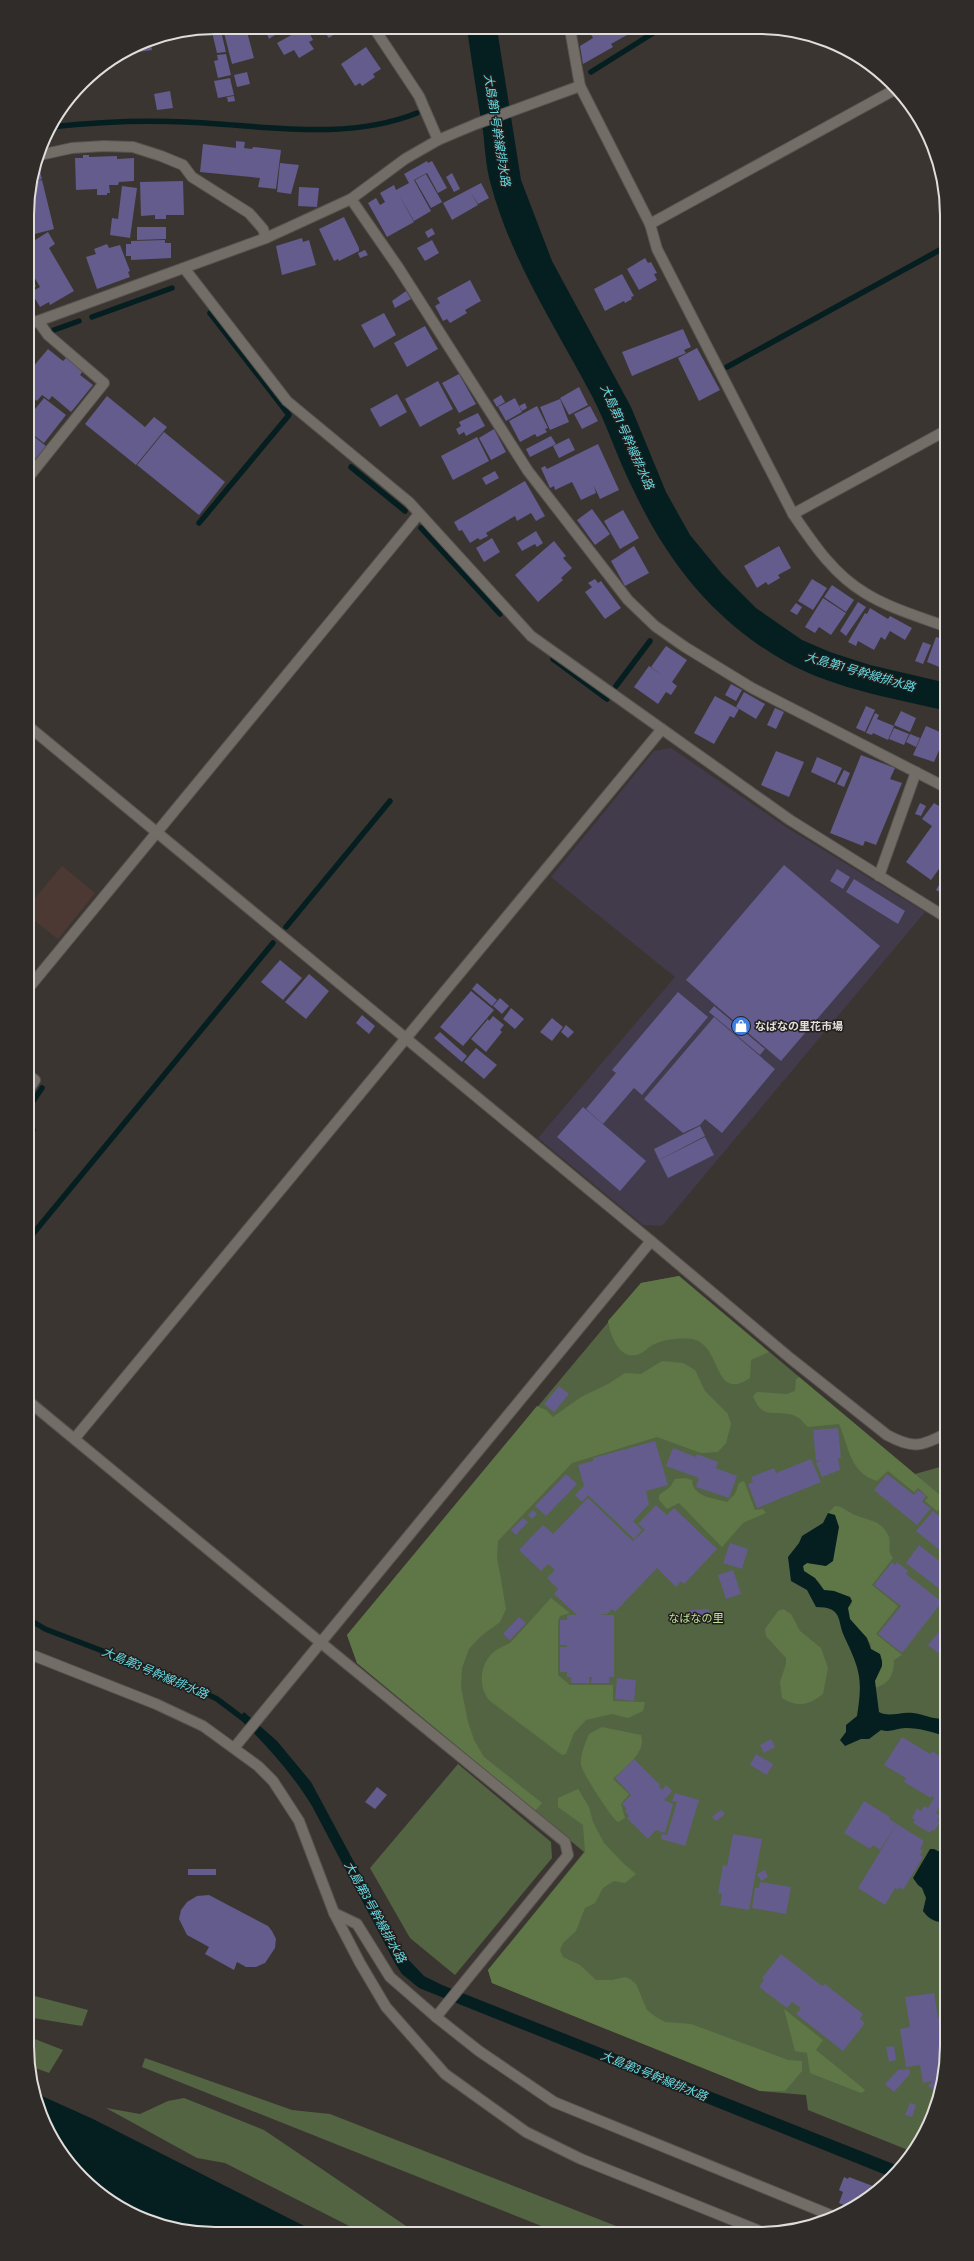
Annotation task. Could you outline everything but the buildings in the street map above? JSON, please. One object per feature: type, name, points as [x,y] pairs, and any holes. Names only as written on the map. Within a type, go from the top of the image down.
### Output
[{"type":"street","points":[[378,34],[419,96],[438,140]]},
{"type":"street","points":[[571,34],[580,86],[650,224],[657,249],[793,514],[818,550],[846,579],[860,590],[894,606],[940,624]]},
{"type":"street","points":[[34,322],[266,238],[351,200],[405,159],[438,140],[476,124],[580,86]]},
{"type":"street","points":[[650,224],[891,92]]},
{"type":"street","points":[[45,154],[72,148],[104,146],[133,147],[161,156],[183,165],[192,177],[249,213],[263,229],[266,238]]},
{"type":"street","points":[[351,200],[398,267],[528,471],[628,600],[655,626],[679,643],[752,688],[940,784]]},
{"type":"street","points":[[184,268],[287,401],[409,502],[531,636],[790,820],[940,914]]},
{"type":"street","points":[[34,470],[104,383],[48,335],[38,321]]},
{"type":"street","points":[[793,514],[940,434]]},
{"type":"street","points":[[34,981],[419,514]]},
{"type":"street","points":[[75,1438],[662,729]]},
{"type":"street","points":[[34,730],[790,1358],[887,1435],[904,1444],[917,1446],[940,1436]]},
{"type":"street","points":[[878,876],[916,772]]},
{"type":"street","points":[[234,1748],[651,1241]]},
{"type":"street","points":[[34,1406],[320,1642],[566,1842],[568,1855],[462,1987],[436,2017]]},
{"type":"street","points":[[34,1657],[156,1704],[203,1726],[258,1766],[273,1781],[299,1821],[334,1913],[360,1963],[386,2007],[445,2074],[486,2105],[526,2132],[581,2159],[750,2227]]},
{"type":"street","points":[[334,1913],[357,1924],[390,1977],[436,2017],[479,2051],[554,2102],[827,2213]]},
{"type":"shaded area","points":[[671,748],[786,827],[925,912],[662,1226],[643,1225],[538,1138],[675,977],[551,877],[654,751]]},
{"type":"shaded area","points":[[62,866],[95,893],[58,939],[34,920],[34,900]]},
{"type":"green space","name":"なばなの里","points":[[679,1276],[915,1474],[940,1467],[940,2058],[934,2093],[921,2126],[907,2150],[808,2110],[806,2095],[760,2091],[492,1983],[488,1970],[584,1852],[357,1663],[347,1635],[641,1283]]},
{"type":"green space","points":[[679,1276],[769,1352],[751,1360],[750,1378],[738,1384],[730,1384],[719,1372],[704,1345],[692,1339],[666,1340],[654,1344],[639,1354],[632,1355],[621,1351],[617,1346],[611,1333],[608,1321],[641,1283]]},
{"type":"green space","points":[[662,1361],[683,1363],[695,1370],[705,1391],[728,1414],[731,1424],[726,1443],[718,1452],[701,1453],[657,1437],[572,1463],[498,1541],[497,1557],[506,1609],[500,1622],[481,1636],[469,1649],[462,1668],[461,1687],[468,1722],[474,1740],[484,1757],[542,1803],[535,1811],[357,1663],[347,1635],[537,1406],[546,1410],[553,1417],[581,1397],[608,1384],[625,1373],[641,1374]]},
{"type":"green space","points":[[799,1377],[940,1495],[940,1508],[937,1511],[925,1501],[928,1497],[918,1488],[914,1492],[888,1471],[877,1481],[861,1472],[856,1466],[848,1450],[839,1424],[808,1427],[799,1418],[786,1413],[767,1412],[762,1410],[757,1404],[753,1396],[757,1392],[787,1394],[795,1391],[796,1379]]},
{"type":"green space","points":[[685,1478],[692,1480],[693,1486],[696,1490],[705,1496],[727,1502],[735,1494],[739,1483],[744,1481],[755,1510],[763,1509],[766,1513],[743,1523],[722,1547],[679,1503],[667,1509],[659,1500],[659,1495],[670,1487],[675,1479]]},
{"type":"green space","points":[[835,1506],[842,1507],[856,1516],[882,1526],[890,1540],[890,1551],[893,1558],[872,1585],[898,1606],[876,1634],[902,1655],[894,1660],[890,1678],[884,1684],[875,1688],[875,1677],[882,1666],[880,1654],[871,1649],[871,1644],[850,1619],[848,1608],[852,1604],[850,1597],[834,1591],[824,1590],[819,1582],[804,1571],[803,1566],[807,1563],[826,1566],[835,1515],[828,1513]]},
{"type":"green space","points":[[551,1598],[570,1613],[560,1616],[558,1621],[558,1675],[570,1685],[613,1685],[613,1701],[645,1702],[643,1711],[628,1718],[612,1714],[586,1720],[574,1733],[566,1754],[562,1755],[490,1701],[483,1690],[482,1683],[483,1669],[489,1657],[496,1650],[512,1641]]},
{"type":"green space","points":[[783,1609],[791,1614],[800,1631],[821,1648],[828,1668],[823,1694],[808,1703],[798,1704],[782,1698],[780,1682],[786,1664],[786,1658],[766,1636],[765,1629],[778,1611]]},
{"type":"green space","points":[[602,1727],[641,1735],[642,1742],[638,1754],[613,1779],[629,1794],[621,1804],[625,1818],[618,1822],[598,1795],[581,1765],[584,1745],[589,1734]]},
{"type":"green space","points":[[458,1764],[551,1842],[552,1858],[455,1975],[410,1938],[370,1868]]},
{"type":"green space","points":[[578,1789],[589,1807],[593,1822],[604,1843],[636,1874],[625,1883],[614,1881],[603,1888],[595,1903],[585,1908],[576,1931],[563,1943],[560,1950],[563,1957],[580,1965],[596,1980],[612,1980],[625,1977],[630,1979],[636,1984],[647,2010],[665,2022],[691,2024],[788,2060],[802,2061],[802,2071],[785,2091],[760,2091],[492,1983],[488,1970],[585,1852],[583,1825],[558,1807],[558,1798]]},
{"type":"green space","points":[[34,1996],[88,2010],[82,2026],[34,2018]]},
{"type":"green space","points":[[784,2009],[823,2040],[816,2050],[865,2091],[861,2093],[810,2073],[807,2053],[795,2051]]},
{"type":"green space","points":[[34,2039],[63,2050],[49,2073],[36,2068],[34,2058]]},
{"type":"green space","points":[[145,2058],[292,2110],[330,2114],[619,2227],[544,2227],[142,2067]]},
{"type":"green space","points":[[184,2098],[264,2130],[408,2227],[351,2227],[225,2163],[197,2158],[106,2108],[140,2114],[168,2101]]},
{"type":"water","name":"大島第1号幹線排水路","points":[[468,34],[498,34],[521,180],[552,261],[631,407],[666,492],[690,535],[722,574],[756,608],[802,640],[830,652],[870,665],[940,681],[940,709],[837,684],[796,667],[776,656],[753,641],[711,605],[676,563],[647,516],[628,479],[592,396],[522,267],[510,240],[500,213],[488,172]]},
{"type":"water","points":[[828,1513],[835,1515],[839,1527],[833,1561],[826,1566],[807,1563],[803,1566],[804,1571],[815,1578],[824,1590],[834,1591],[850,1597],[852,1601],[848,1608],[850,1619],[867,1638],[871,1649],[880,1654],[882,1661],[882,1666],[875,1681],[879,1712],[883,1714],[913,1713],[940,1719],[940,1735],[916,1729],[902,1728],[888,1731],[881,1730],[869,1739],[861,1739],[845,1746],[840,1740],[846,1732],[846,1725],[857,1716],[860,1683],[857,1666],[844,1636],[838,1616],[831,1609],[816,1607],[807,1590],[791,1581],[788,1557],[799,1543],[802,1536],[823,1523]]},
{"type":"water","points":[[244,1712],[277,1741],[311,1782],[404,1955],[424,1976],[442,1985],[895,2165],[886,2175],[419,1988],[402,1974],[396,1965],[312,1806],[296,1782],[259,1738],[239,1718]]},
{"type":"water","points":[[930,1849],[940,1852],[940,1922],[928,1917],[923,1911],[926,1898],[922,1888],[913,1878]]},
{"type":"water","points":[[41,2096],[93,2119],[306,2227],[203,2227],[180,2224],[146,2213],[125,2203],[105,2190],[87,2174],[71,2156],[53,2126]]},
{"type":"waterway","points":[[591,72],[652,34]]},
{"type":"waterway","points":[[57,126],[152,121],[303,130],[332,129],[361,127],[390,122],[417,113]]},
{"type":"waterway","points":[[727,367],[940,250]]},
{"type":"waterway","points":[[92,317],[172,288]]},
{"type":"waterway","points":[[199,523],[289,415],[210,313]]},
{"type":"waterway","points":[[54,330],[79,321]]},
{"type":"waterway","points":[[351,467],[405,511]]},
{"type":"waterway","points":[[421,528],[500,614]]},
{"type":"waterway","points":[[616,686],[650,641]]},
{"type":"waterway","points":[[553,659],[607,699]]},
{"type":"waterway","points":[[286,927],[390,801]]},
{"type":"waterway","points":[[34,1233],[273,943]]},
{"type":"waterway","points":[[34,1100],[42,1088]]},
{"type":"waterway","name":"大島第3号幹線排水路","points":[[34,1622],[45,1629],[176,1679],[217,1699],[245,1720]]},
{"type":"place","name":"なばなの里花市場","points":[[741,1026]]}]
